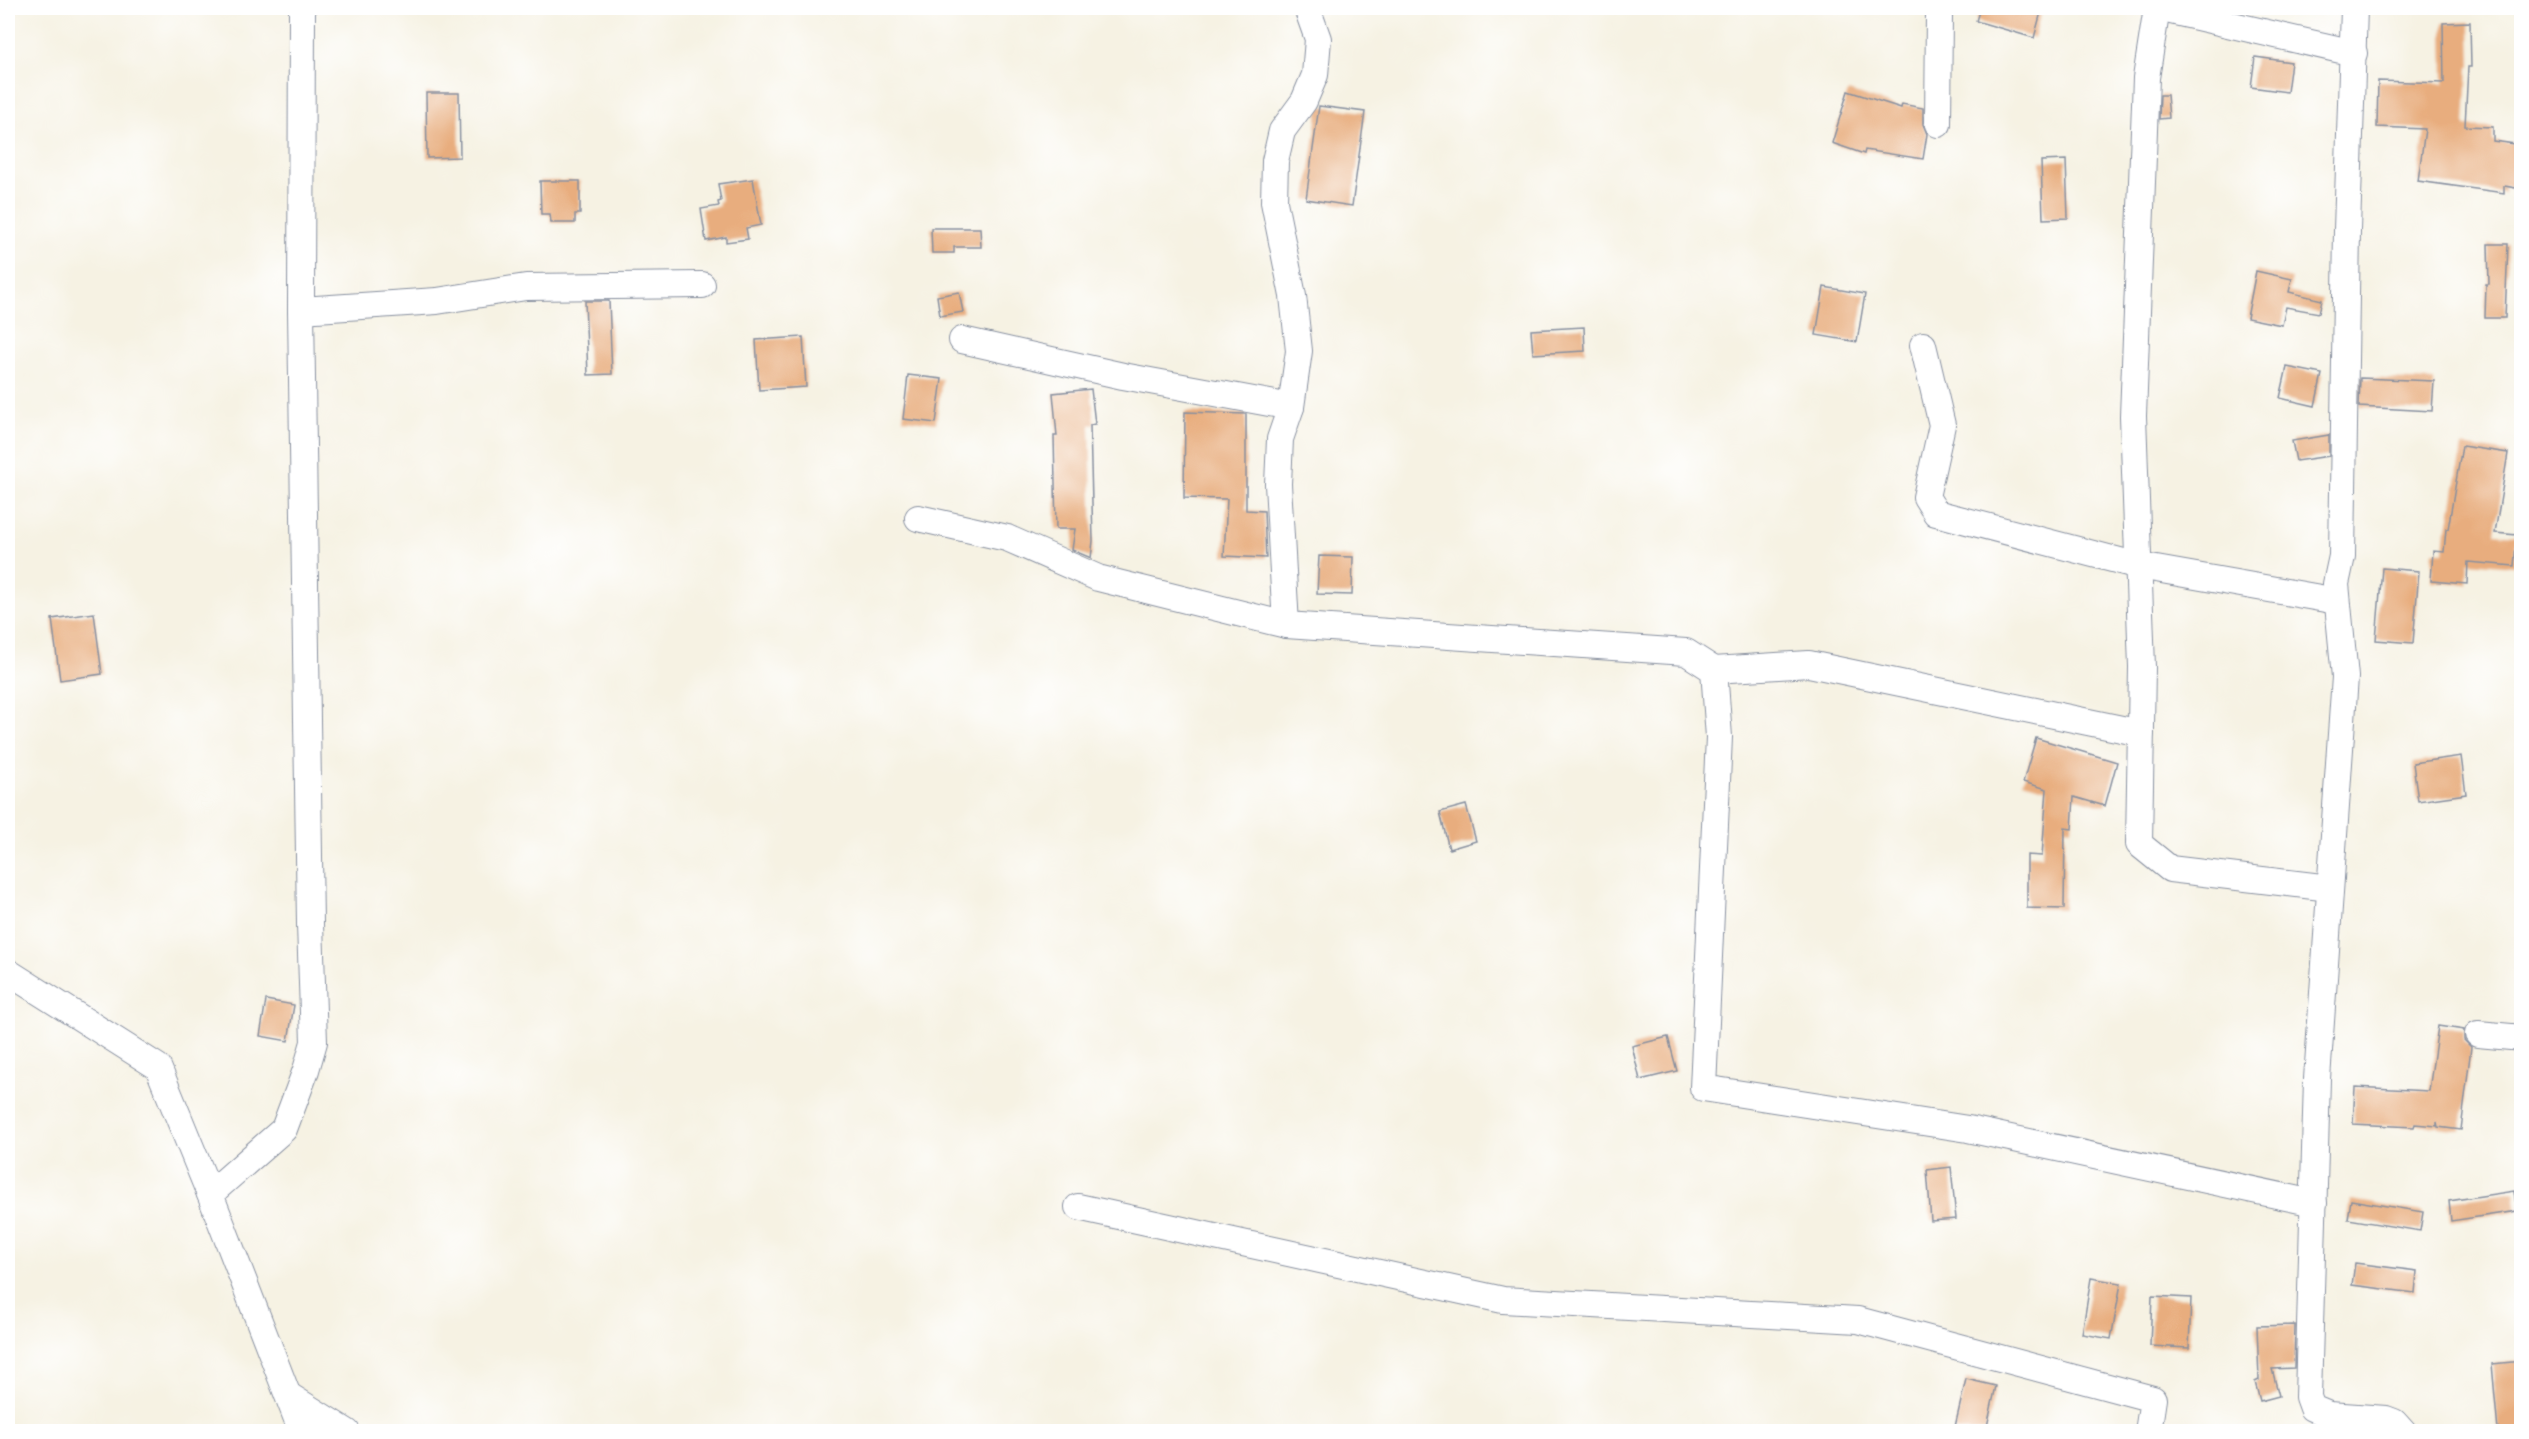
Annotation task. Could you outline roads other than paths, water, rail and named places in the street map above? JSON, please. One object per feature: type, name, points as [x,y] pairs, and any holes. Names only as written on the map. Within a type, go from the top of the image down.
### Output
[{"type":"street","points":[[210,1194],[284,1129],[314,1042],[310,924],[301,310],[302,8]]},
{"type":"street","points":[[1286,625],[1278,484],[1280,439],[1291,407],[1299,351],[1293,296],[1274,202],[1275,171],[1282,131],[1304,100],[1315,75],[1318,39],[1307,8]]},
{"type":"street","points":[[1938,124],[1939,12],[1941,8]]},
{"type":"street","points":[[2330,888],[2170,869],[2139,843],[2142,667],[2133,416],[2146,78],[2157,8],[2354,52]]},
{"type":"street","points":[[2354,8],[2347,230],[2342,556],[2336,584],[2345,676],[2317,1079],[2308,1397],[2312,1408],[2329,1415],[2386,1419],[2394,1422],[2403,1431]]},
{"type":"street","points":[[301,310],[437,301],[526,287],[702,285]]},
{"type":"street","points":[[962,340],[1123,376],[1291,407]]},
{"type":"street","points":[[1923,345],[1942,425],[1926,497],[1936,513],[2139,566],[2337,601]]},
{"type":"street","points":[[918,518],[1006,538],[1098,578],[1286,625],[1686,652],[1714,669],[1809,664],[2141,733]]},
{"type":"street","points":[[1714,669],[1719,737],[1702,1088],[1968,1130],[2314,1203]]},
{"type":"street","points":[[8,972],[158,1067],[302,1431]]},
{"type":"street","points":[[2478,1034],[2522,1038]]},
{"type":"street","points":[[1078,1207],[1503,1300],[1858,1320],[2153,1400],[2148,1431]]},
{"type":"street","points":[[288,1395],[347,1431]]}]
